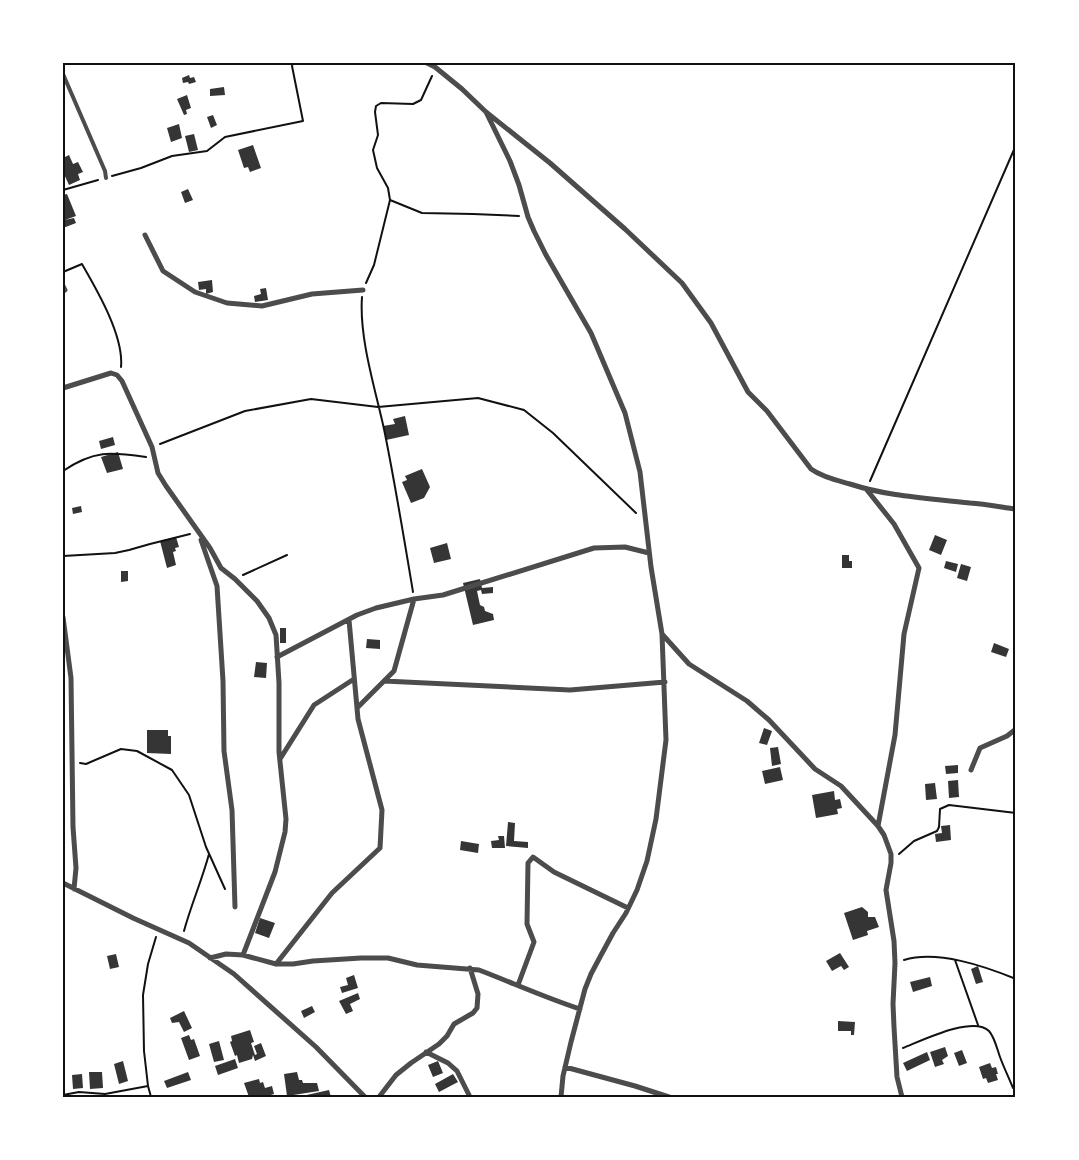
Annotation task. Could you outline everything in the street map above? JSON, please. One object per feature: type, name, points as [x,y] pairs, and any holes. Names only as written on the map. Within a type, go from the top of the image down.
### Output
[{"type":"street","points":[[427,63],[462,89],[486,112],[567,178],[682,283],[711,323],[748,392],[767,411],[811,469],[819,474],[866,490],[912,498],[1016,509]]},
{"type":"street","points":[[63,74],[106,178]]},
{"type":"street","points":[[486,112],[510,161],[528,217],[546,255],[591,333],[625,413],[639,463],[653,585],[662,634],[666,740],[656,819],[647,861],[637,890],[591,974],[565,1067],[561,1097]]},
{"type":"street","points":[[145,235],[163,271],[195,292],[227,303],[262,306],[312,294],[363,290]]},
{"type":"street","points":[[63,388],[111,373],[119,377],[152,447],[156,467],[162,480],[221,568],[257,601],[269,618],[276,635],[285,832],[275,872],[243,955]]},
{"type":"street","points":[[866,490],[894,524],[919,568],[904,634],[896,735],[878,826]]},
{"type":"street","points":[[199,532],[217,586],[223,681],[224,751],[232,810],[235,907]]},
{"type":"street","points":[[277,657],[376,608],[443,595],[594,548],[625,548],[650,553]]},
{"type":"street","points":[[357,708],[393,671],[414,599]]},
{"type":"street","points":[[63,617],[71,678],[73,827],[76,868],[74,889]]},
{"type":"street","points":[[276,964],[332,893],[380,848],[382,810],[358,718],[349,620]]},
{"type":"street","points":[[662,634],[689,664],[747,701],[769,720],[815,769],[841,786],[878,826],[888,845],[891,863],[886,890],[895,963],[892,1004],[897,1077],[902,1097]]},
{"type":"street","points":[[280,759],[314,705],[354,678]]},
{"type":"street","points":[[384,681],[570,690],[665,682]]},
{"type":"street","points":[[971,770],[980,748],[1007,736],[1016,729]]},
{"type":"street","points":[[518,985],[534,942],[527,924],[528,863],[533,857],[554,872],[628,908]]},
{"type":"street","points":[[63,883],[189,943],[234,974],[316,1047],[365,1097]]},
{"type":"street","points":[[210,958],[226,954],[243,955],[276,964],[293,964],[388,958],[417,965],[470,968],[580,1009]]},
{"type":"street","points":[[379,1097],[396,1076],[439,1044],[454,1024],[474,1013],[477,1008],[478,994],[470,968]]},
{"type":"street","points":[[426,1052],[448,1063],[457,1071],[470,1097]]},
{"type":"street","points":[[565,1067],[649,1089],[669,1097]]},
{"type":"path","points":[[63,190],[141,168],[172,156],[207,151],[225,137],[303,121],[293,63]]},
{"type":"path","points":[[414,599],[394,480],[366,346],[362,308],[363,290],[374,265],[390,200],[388,188],[377,168],[373,150],[378,135],[376,106],[381,103],[413,104],[422,100],[435,67]]},
{"type":"path","points":[[866,490],[1016,145]]},
{"type":"path","points":[[390,200],[422,213],[528,217]]},
{"type":"path","points":[[63,272],[82,264],[97,288],[120,350],[119,377]]},
{"type":"path","points":[[152,447],[245,411],[311,399],[378,407],[478,398],[524,410],[553,433],[647,523]]},
{"type":"path","points":[[63,471],[87,457],[113,453],[154,458]]},
{"type":"path","points":[[63,556],[115,553],[199,532]]},
{"type":"path","points":[[235,579],[287,555]]},
{"type":"path","points":[[72,761],[86,764],[121,749],[137,751],[172,770],[189,795],[209,853],[226,889]]},
{"type":"path","points":[[891,863],[914,841],[939,828],[940,809],[945,806],[1016,813]]},
{"type":"path","points":[[182,940],[209,853]]},
{"type":"path","points":[[151,1097],[144,1051],[143,995],[148,964],[158,929]]},
{"type":"path","points":[[895,963],[913,957],[934,957],[985,968],[1016,979]]},
{"type":"path","points":[[955,960],[979,1026]]},
{"type":"path","points":[[895,1051],[954,1029],[979,1026],[992,1035],[1013,1088]]},
{"type":"path","points":[[63,1095],[78,1092],[105,1094],[148,1086]]},
{"type":"building","points":[[189,75],[190,78],[194,77],[196,82],[183,83],[182,78]]},
{"type":"building","points":[[224,87],[225,95],[210,96],[210,89]]},
{"type":"building","points":[[187,95],[191,108],[186,110],[187,114],[184,115],[177,99]]},
{"type":"building","points":[[213,115],[217,125],[211,128],[207,117]]},
{"type":"building","points":[[179,124],[182,138],[171,142],[167,128]]},
{"type":"building","points":[[194,134],[198,150],[189,152],[185,136]]},
{"type":"building","points":[[253,145],[261,168],[250,172],[248,167],[244,168],[238,150]]},
{"type":"building","points":[[69,155],[73,164],[78,162],[83,172],[78,174],[80,180],[69,185],[63,172],[63,158]]},
{"type":"building","points":[[188,189],[193,200],[185,203],[181,192]]},
{"type":"building","points":[[67,194],[76,216],[65,220],[74,218],[76,223],[63,228],[65,217],[63,195]]},
{"type":"building","points":[[212,280],[213,292],[206,294],[206,289],[199,290],[198,282]]},
{"type":"building","points":[[266,288],[268,300],[255,302],[254,296],[261,294],[260,289]]},
{"type":"building","points":[[405,416],[409,435],[386,440],[383,426],[395,424],[393,419]]},
{"type":"building","points":[[113,437],[115,445],[101,449],[99,441]]},
{"type":"building","points":[[118,452],[123,469],[107,473],[101,457]]},
{"type":"building","points":[[422,469],[430,487],[424,498],[411,503],[402,482],[407,480],[405,476]]},
{"type":"building","points":[[81,506],[82,512],[73,514],[72,508]]},
{"type":"building","points":[[935,535],[947,540],[941,555],[929,550]]},
{"type":"building","points":[[176,537],[179,547],[173,552],[176,565],[167,568],[160,541]]},
{"type":"building","points":[[447,543],[451,559],[434,563],[430,548]]},
{"type":"building","points":[[842,555],[849,555],[852,568],[842,568]]},
{"type":"building","points":[[946,561],[958,564],[956,572],[944,568]]},
{"type":"building","points":[[961,564],[971,567],[967,581],[957,578]]},
{"type":"building","points":[[121,571],[128,571],[128,581],[121,582]]},
{"type":"building","points":[[480,579],[482,588],[493,587],[493,593],[482,594],[481,590],[477,591],[480,605],[485,611],[493,614],[494,620],[473,625],[463,583]]},
{"type":"building","points":[[280,628],[286,628],[286,643],[280,643]]},
{"type":"building","points":[[367,639],[380,640],[380,649],[366,648]]},
{"type":"building","points":[[994,643],[1009,649],[1006,657],[991,652]]},
{"type":"building","points":[[256,662],[267,663],[266,678],[254,677]]},
{"type":"building","points":[[764,728],[772,731],[767,745],[759,743]]},
{"type":"building","points":[[147,730],[168,730],[168,736],[171,736],[171,754],[147,753]]},
{"type":"building","points":[[778,747],[781,764],[772,766],[770,748]]},
{"type":"building","points":[[958,765],[958,773],[946,774],[945,766]]},
{"type":"building","points":[[780,767],[783,780],[765,784],[762,771]]},
{"type":"building","points":[[958,780],[959,797],[949,798],[948,781]]},
{"type":"building","points":[[935,783],[937,799],[926,800],[925,784]]},
{"type":"building","points":[[834,791],[835,800],[840,799],[842,808],[837,809],[838,814],[816,818],[812,795]]},
{"type":"building","points":[[508,822],[515,823],[514,841],[528,842],[528,848],[506,846]]},
{"type":"building","points":[[950,825],[951,840],[936,842],[935,834],[942,833],[941,826]]},
{"type":"building","points":[[498,836],[504,836],[505,848],[492,848],[491,841],[499,840]]},
{"type":"building","points":[[461,841],[479,844],[478,853],[460,850]]},
{"type":"building","points":[[862,907],[868,912],[868,917],[875,917],[879,927],[867,931],[868,935],[853,940],[844,913]]},
{"type":"building","points":[[260,918],[275,923],[269,938],[255,933]]},
{"type":"building","points":[[840,953],[849,967],[844,970],[841,966],[832,971],[826,961]]},
{"type":"building","points":[[116,954],[119,967],[110,969],[107,956]]},
{"type":"building","points":[[978,966],[983,982],[976,984],[971,969]]},
{"type":"building","points":[[354,975],[358,988],[342,993],[340,987],[348,985],[346,978]]},
{"type":"building","points":[[930,977],[932,986],[913,992],[910,982]]},
{"type":"building","points":[[358,993],[360,999],[350,1004],[353,1011],[346,1014],[339,1001]]},
{"type":"building","points":[[312,1006],[315,1012],[304,1018],[301,1011]]},
{"type":"building","points":[[184,1011],[192,1028],[184,1032],[179,1022],[172,1023],[170,1018]]},
{"type":"building","points":[[838,1021],[855,1022],[854,1035],[851,1035],[851,1031],[838,1031]]},
{"type":"building","points":[[250,1030],[255,1055],[257,1054],[254,1046],[261,1043],[266,1056],[255,1061],[253,1055],[252,1059],[239,1063],[230,1042],[232,1041],[231,1036]]},
{"type":"building","points":[[189,1035],[191,1040],[194,1039],[200,1056],[189,1060],[181,1038]]},
{"type":"building","points":[[219,1041],[224,1060],[214,1062],[209,1044]]},
{"type":"building","points":[[945,1047],[948,1056],[942,1060],[944,1064],[935,1067],[930,1052]]},
{"type":"building","points":[[962,1050],[967,1063],[959,1066],[954,1053]]},
{"type":"building","points":[[927,1052],[930,1060],[907,1071],[903,1063]]},
{"type":"building","points":[[235,1059],[238,1068],[218,1075],[215,1066]]},
{"type":"building","points":[[123,1061],[128,1081],[119,1084],[114,1064]]},
{"type":"building","points":[[438,1061],[443,1073],[433,1077],[428,1065]]},
{"type":"building","points":[[990,1063],[992,1068],[996,1067],[998,1080],[988,1083],[986,1078],[983,1079],[979,1067]]},
{"type":"building","points":[[89,1072],[102,1072],[103,1088],[90,1089]]},
{"type":"building","points":[[188,1072],[191,1080],[167,1088],[164,1081]]},
{"type":"building","points":[[297,1072],[299,1080],[303,1083],[317,1083],[319,1091],[287,1096],[284,1074]]},
{"type":"building","points":[[82,1074],[83,1088],[73,1089],[72,1075]]},
{"type":"building","points":[[453,1074],[458,1082],[439,1092],[435,1084]]},
{"type":"building","points":[[259,1079],[265,1088],[272,1086],[274,1094],[249,1097],[244,1083]]},
{"type":"building","points":[[329,1090],[331,1097],[302,1097],[302,1096]]}]
